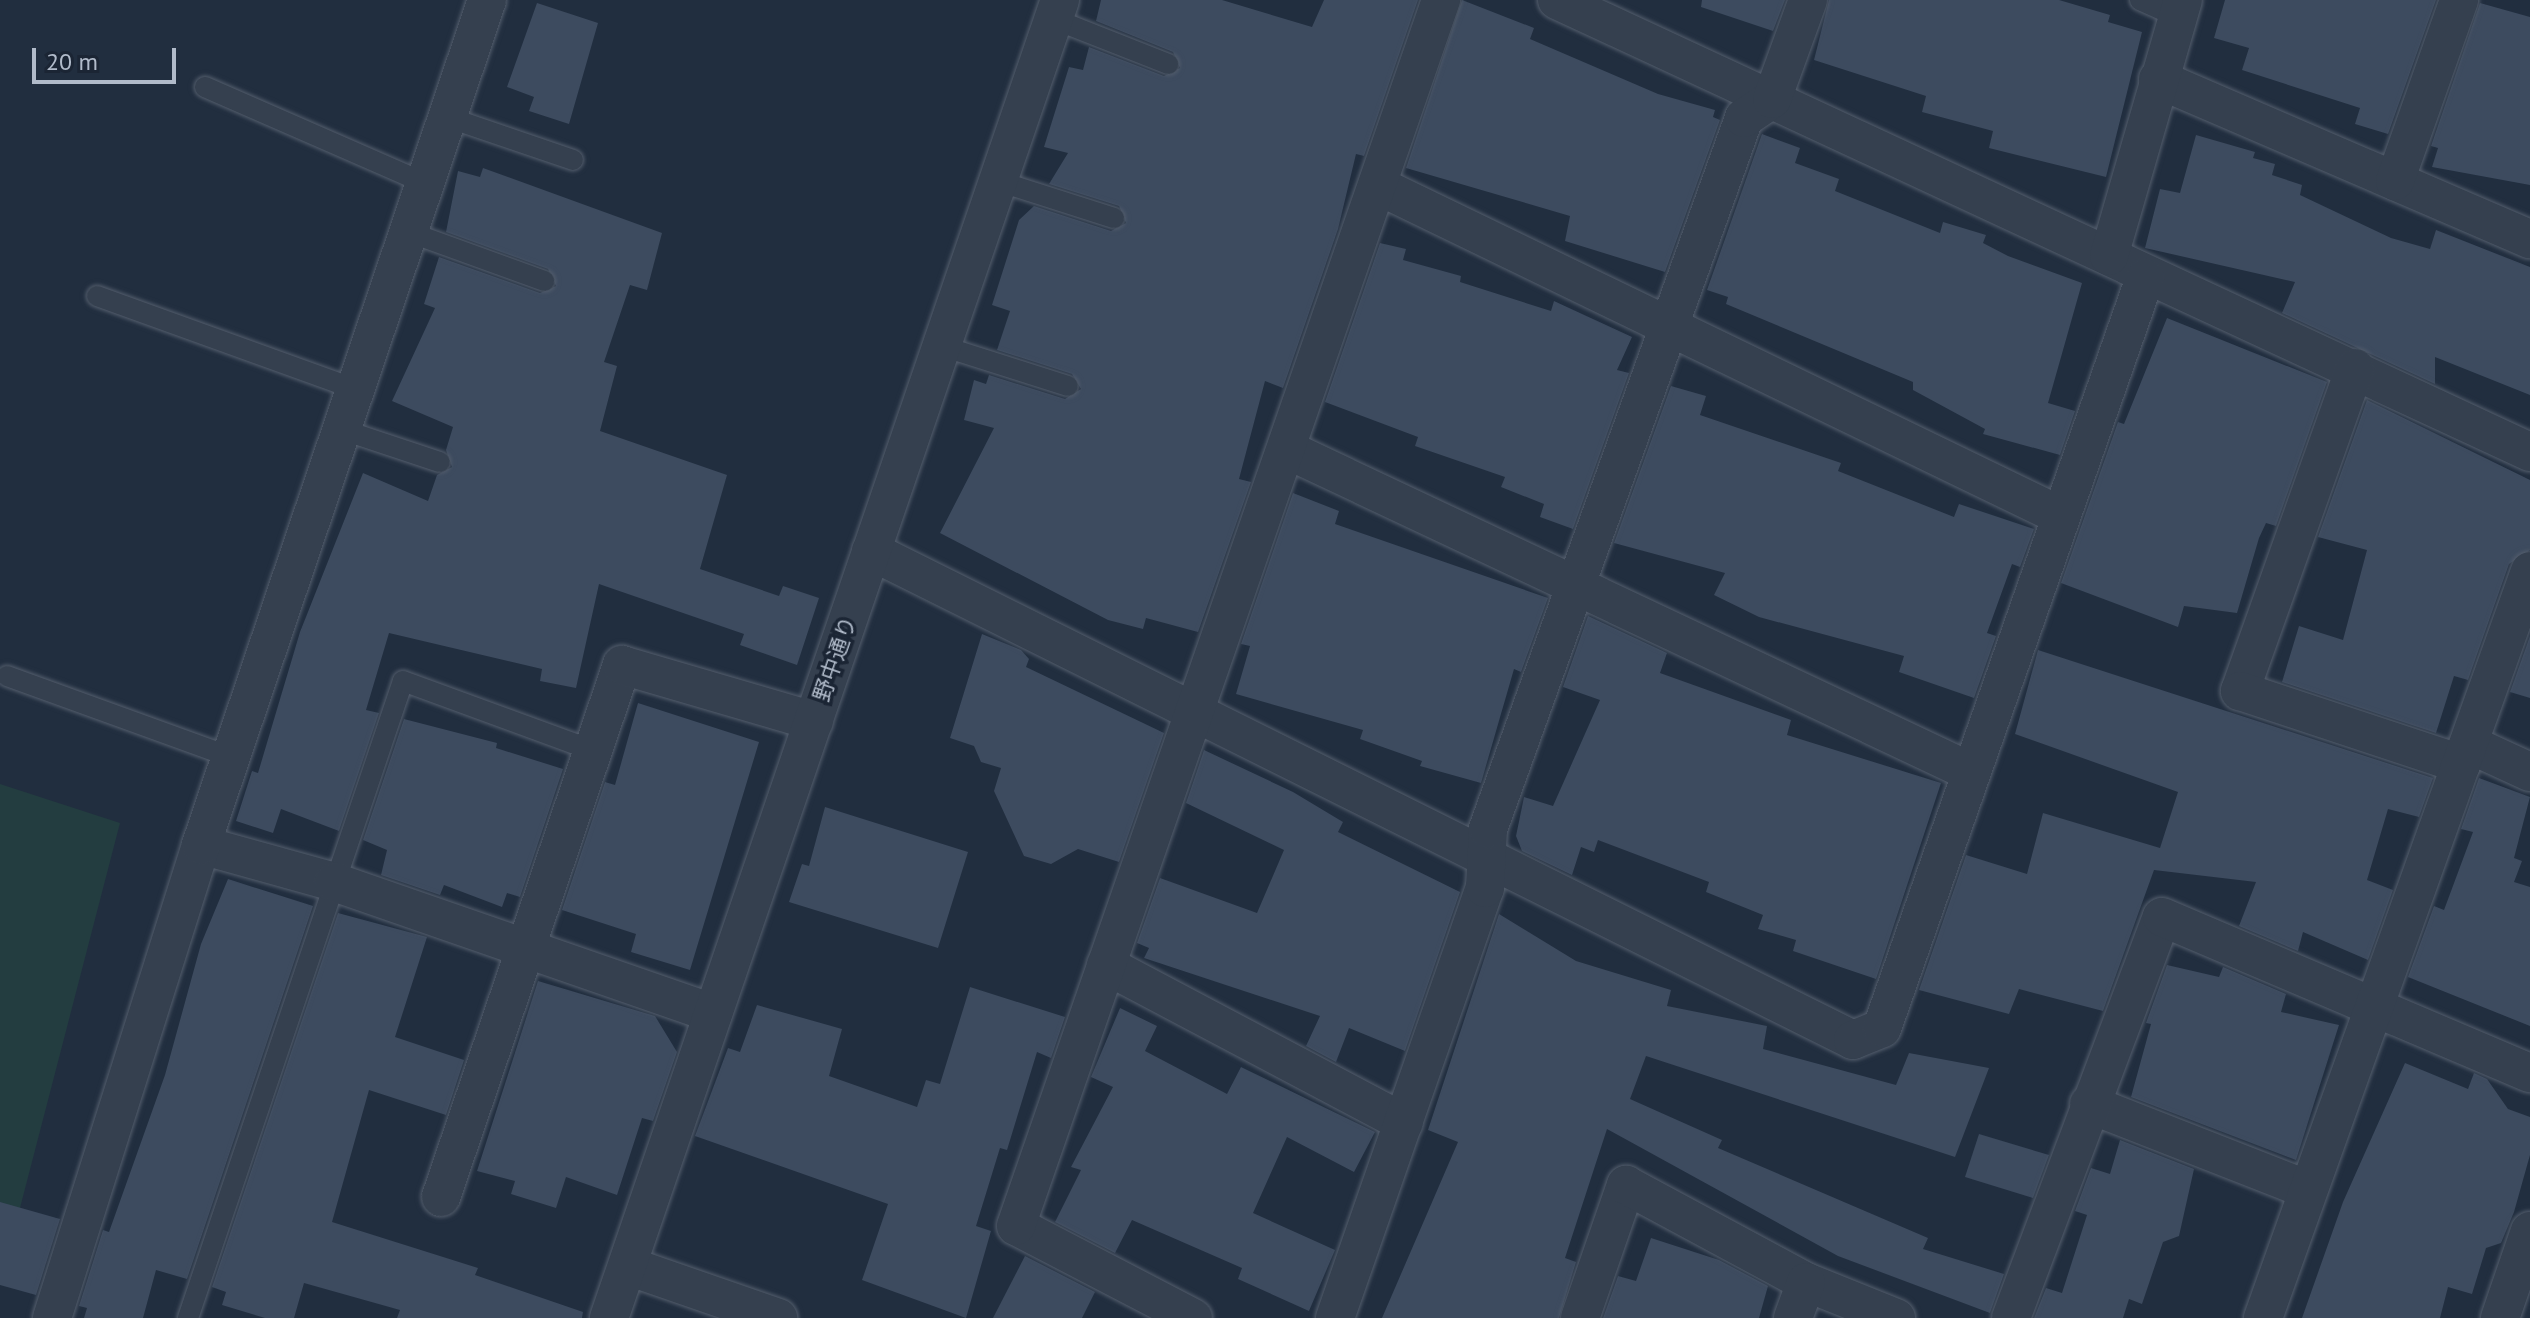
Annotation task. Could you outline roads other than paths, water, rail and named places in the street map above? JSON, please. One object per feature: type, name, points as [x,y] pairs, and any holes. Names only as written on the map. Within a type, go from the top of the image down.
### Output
[{"type":"street","points":[[52,1318],[201,845],[487,0]]},
{"type":"street","points":[[1193,1318],[1016,1226],[1193,714],[1381,187],[1441,0]]},
{"type":"street","points":[[1557,0],[2109,256],[2145,278],[2355,368],[2530,452]]},
{"type":"street","points":[[1335,1318],[1485,888],[1488,829],[1667,330],[1744,118],[1772,99],[1808,0]]},
{"type":"street","points":[[2395,181],[2459,0]]},
{"type":"street","points":[[2109,256],[2180,8]]},
{"type":"street","name":"野中通り","points":[[609,1318],[1057,9]]},
{"type":"street","points":[[2158,79],[2530,239]]},
{"type":"street","points":[[1381,187],[1667,330],[2059,515]]},
{"type":"street","points":[[871,551],[1853,1040],[1882,1028],[2059,515],[2145,278]]},
{"type":"street","points":[[2355,368],[2240,691],[2530,772]]},
{"type":"street","points":[[1288,450],[1971,772]]},
{"type":"street","points":[[2263,1318],[2530,571]]},
{"type":"street","points":[[441,1197],[521,949],[622,665],[814,721]]},
{"type":"street","points":[[201,845],[334,882],[713,1013]]},
{"type":"street","points":[[2011,1318],[2089,1104],[2162,917],[2530,1073]]},
{"type":"street","points":[[1106,965],[1404,1123]]},
{"type":"street","points":[[2089,1104],[2308,1190]]},
{"type":"street","points":[[1580,1318],[1626,1185],[1806,1282],[1896,1318]]},
{"type":"street","points":[[2500,1318],[2530,1231]]},
{"type":"street","points":[[628,1266],[778,1318]]},
{"type":"street","points":[[1793,1318],[1806,1282]]},
{"type":"lane","points":[[2140,0],[2180,8]]},
{"type":"lane","points":[[1057,9],[1168,64]]},
{"type":"lane","points":[[205,87],[425,183]]},
{"type":"lane","points":[[447,117],[573,160]]},
{"type":"lane","points":[[998,181],[1114,218]]},
{"type":"lane","points":[[409,232],[544,281]]},
{"type":"lane","points":[[97,296],[356,389]]},
{"type":"lane","points":[[942,346],[1068,386]]},
{"type":"lane","points":[[343,430],[440,462]]},
{"type":"lane","points":[[7,676],[231,757]]},
{"type":"lane","points":[[188,1318],[403,681],[592,750]]}]
